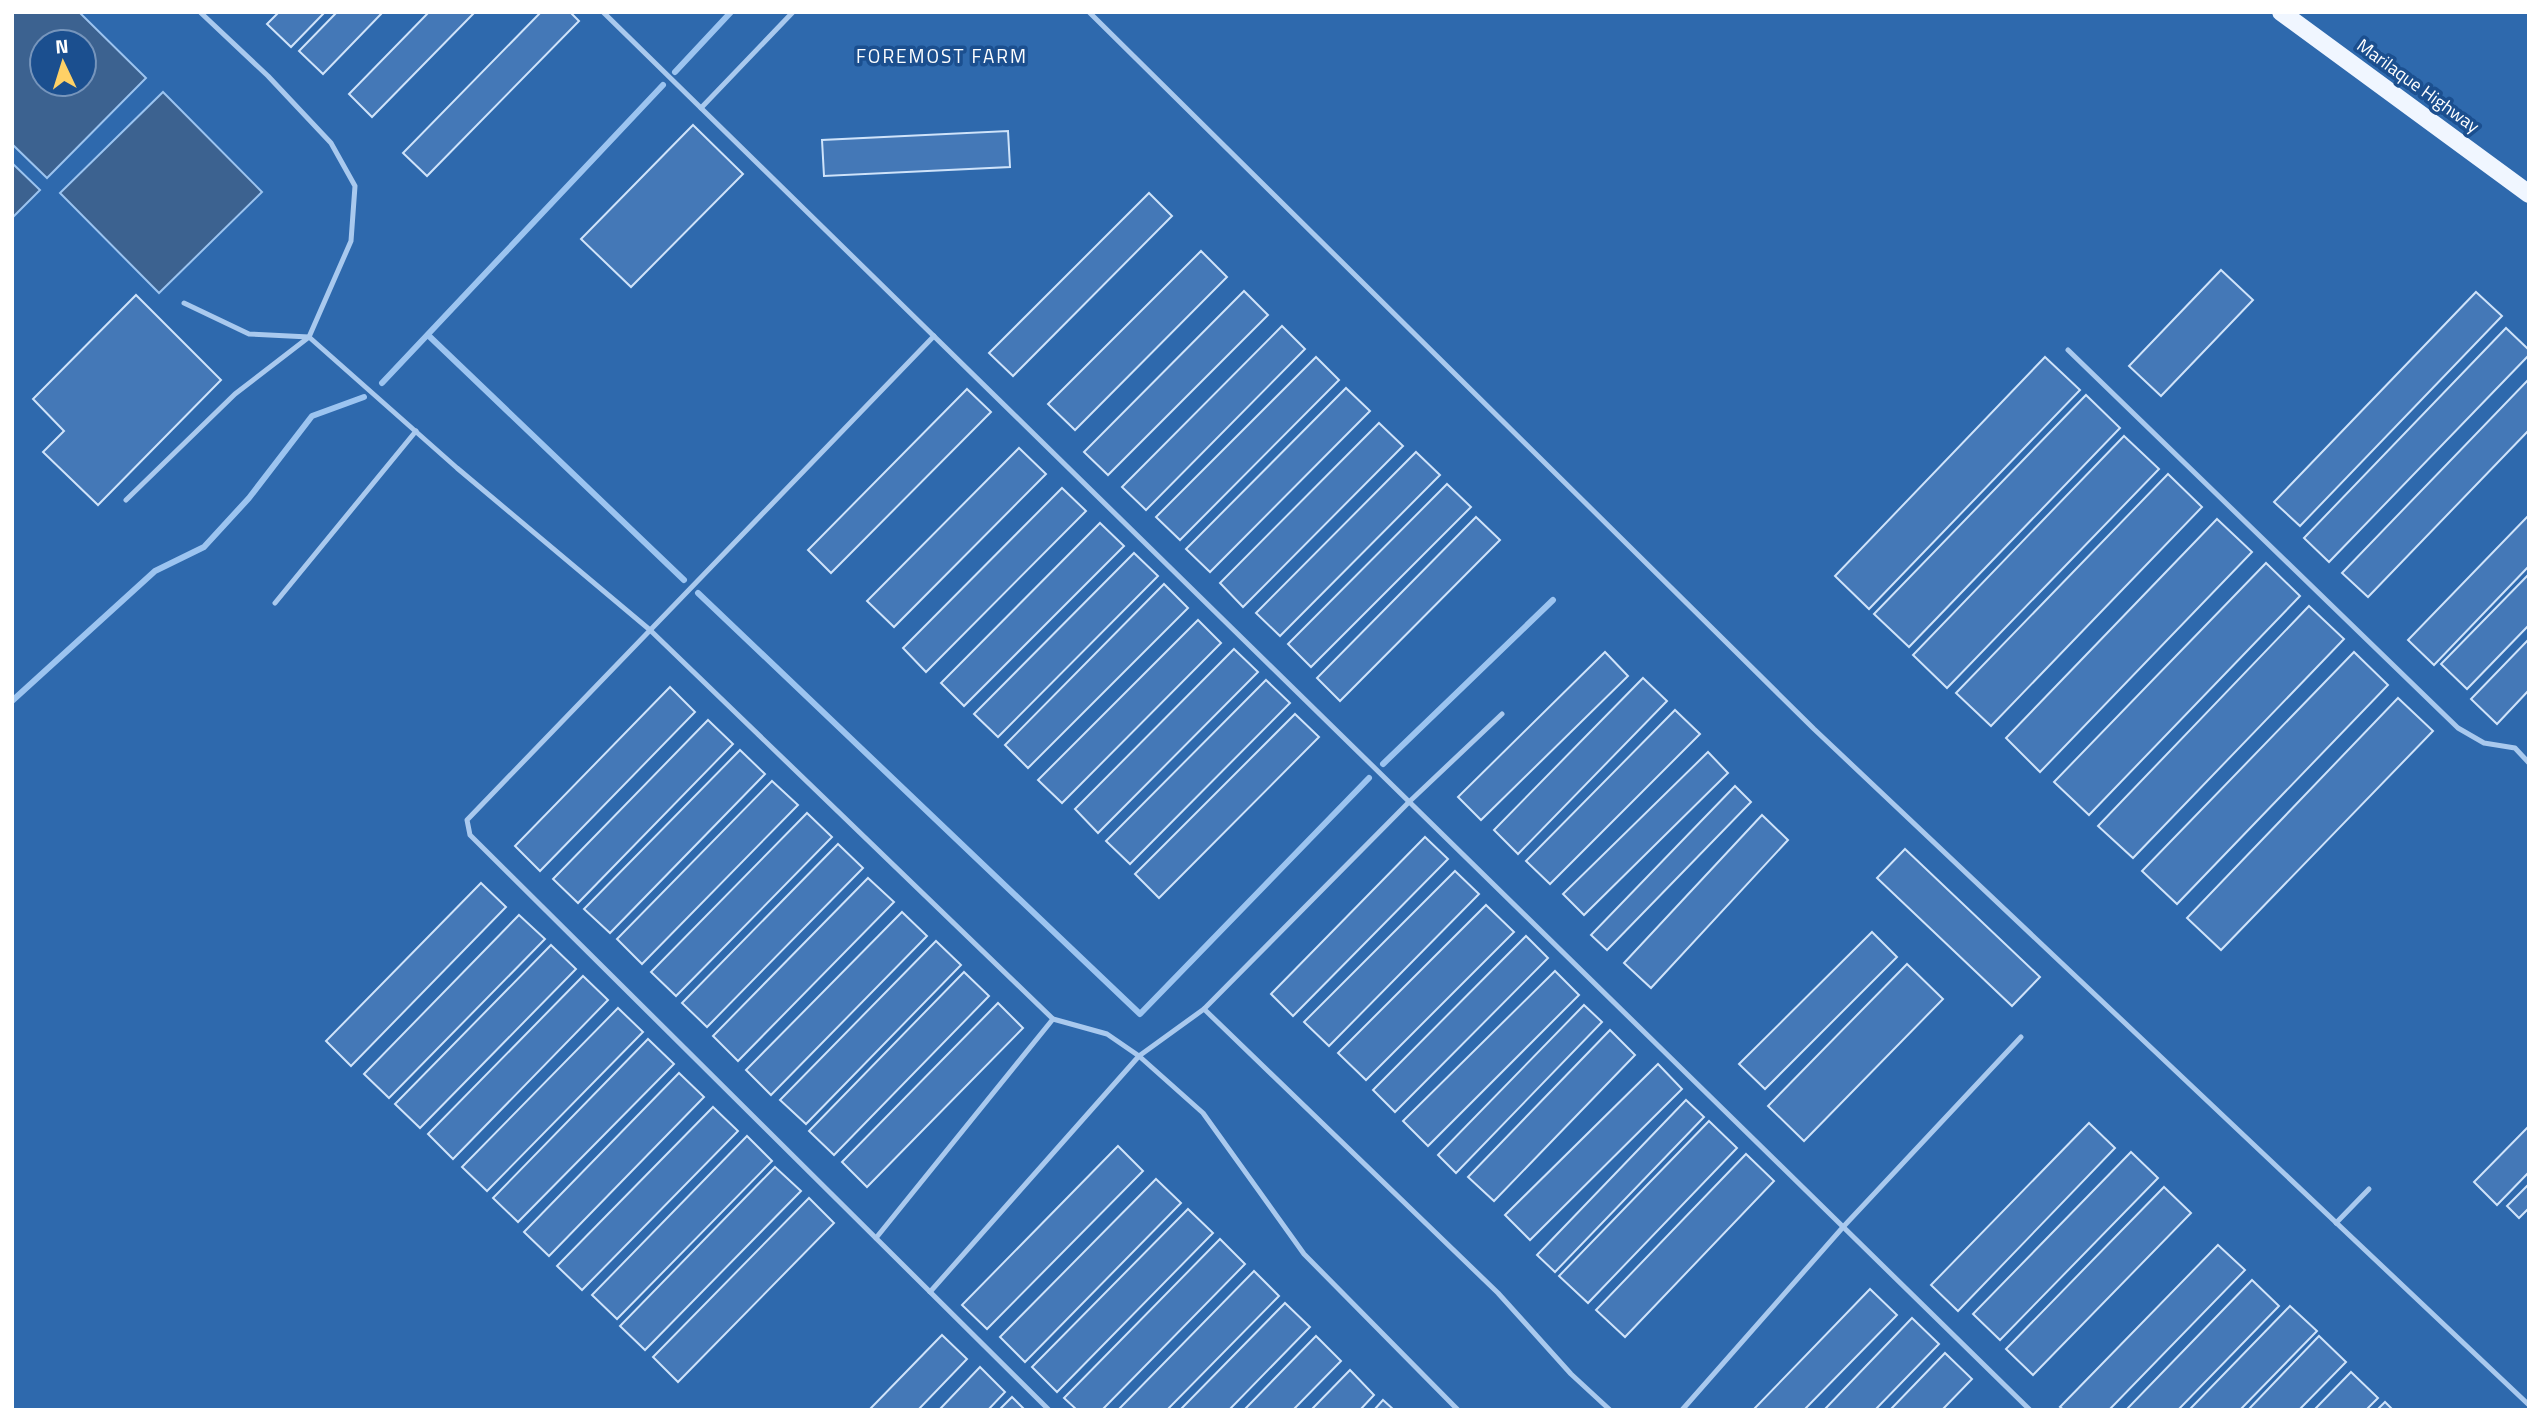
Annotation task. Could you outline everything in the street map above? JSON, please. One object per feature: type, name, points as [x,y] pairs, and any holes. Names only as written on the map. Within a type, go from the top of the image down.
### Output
[{"type":"main road","name":"Marilaque Highway","points":[[2281,12],[2529,194]]},
{"type":"lane","points":[[125,500],[235,394],[309,337],[351,241],[355,186],[331,143],[268,76],[200,12]]},
{"type":"lane","points":[[603,12],[2030,1410]]},
{"type":"lane","points":[[701,108],[793,12]]},
{"type":"lane","points":[[1089,12],[1814,729],[2529,1405]]},
{"type":"lane","points":[[184,303],[249,334],[309,337],[650,630],[1053,1019],[1107,1034],[1139,1056],[1203,1113],[1304,1254],[1458,1410]]},
{"type":"lane","points":[[934,335],[467,820],[470,835],[1049,1410]]},
{"type":"lane","points":[[2068,350],[2458,728],[2484,743],[2515,748],[2529,763]]},
{"type":"lane","points":[[275,603],[416,431]]},
{"type":"lane","points":[[930,1292],[1139,1056],[1204,1009],[1409,802],[1502,714]]},
{"type":"lane","points":[[1204,1009],[1498,1293],[1571,1374],[1610,1410]]},
{"type":"lane","points":[[876,1238],[1053,1019]]},
{"type":"lane","points":[[1682,1410],[1844,1226],[2021,1037]]},
{"type":"lane","points":[[2336,1223],[2369,1189]]},
{"type":"shaded area","points":[[12,12],[2529,12],[2529,1410],[12,1410]]},
{"type":"shaded area","points":[[12,12],[79,12],[95,28],[28,28],[28,98],[98,98],[98,31],[146,78],[47,178],[12,144]]},
{"type":"shaded area","points":[[163,92],[262,192],[159,293],[60,193]]},
{"type":"shaded area","points":[[12,163],[40,190],[12,218]]},
{"type":"building","points":[[279,12],[325,12],[291,47],[267,24]]},
{"type":"building","points":[[337,12],[383,12],[323,74],[299,51]]},
{"type":"building","points":[[429,12],[475,12],[372,117],[349,94]]},
{"type":"building","points":[[541,12],[570,12],[579,21],[427,176],[403,153]]},
{"type":"building","points":[[693,125],[743,174],[631,287],[581,239]]},
{"type":"building","points":[[1008,131],[1010,167],[824,176],[822,140]]},
{"type":"building","points":[[1149,193],[1172,216],[1013,376],[989,353]]},
{"type":"building","points":[[1201,251],[1227,277],[1075,430],[1048,404]]},
{"type":"building","points":[[2221,270],[2253,300],[2161,396],[2129,366]]},
{"type":"building","points":[[1244,291],[1268,315],[1108,475],[1084,452]]},
{"type":"building","points":[[2476,292],[2502,316],[2300,526],[2274,502]]},
{"type":"building","points":[[136,295],[221,380],[98,505],[43,452],[64,431],[33,399]]},
{"type":"building","points":[[1282,326],[1305,349],[1146,510],[1122,487]]},
{"type":"building","points":[[2506,328],[2529,350],[2529,355],[2329,562],[2304,538]]},
{"type":"building","points":[[1316,357],[1339,380],[1180,540],[1156,517]]},
{"type":"building","points":[[2045,357],[2080,390],[1869,609],[1835,576]]},
{"type":"building","points":[[2529,379],[2529,430],[2368,597],[2342,573]]},
{"type":"building","points":[[1346,388],[1370,411],[1210,572],[1186,549]]},
{"type":"building","points":[[967,389],[991,412],[831,573],[808,550]]},
{"type":"building","points":[[2086,395],[2120,428],[1909,647],[1874,614]]},
{"type":"building","points":[[1379,423],[1403,446],[1243,607],[1220,583]]},
{"type":"building","points":[[2124,436],[2159,469],[1947,688],[1913,655]]},
{"type":"building","points":[[1019,448],[1046,474],[894,627],[867,601]]},
{"type":"building","points":[[1416,452],[1440,475],[1280,636],[1256,613]]},
{"type":"building","points":[[2168,474],[2202,507],[1991,726],[1956,693]]},
{"type":"building","points":[[1447,484],[1471,507],[1311,667],[1288,644]]},
{"type":"building","points":[[1062,488],[1086,511],[926,672],[903,648]]},
{"type":"building","points":[[2529,515],[2529,566],[2434,665],[2408,640]]},
{"type":"building","points":[[1476,517],[1500,540],[1340,701],[1317,678]]},
{"type":"building","points":[[2217,519],[2252,552],[2040,772],[2006,738]]},
{"type":"building","points":[[1100,523],[1124,546],[964,706],[941,683]]},
{"type":"building","points":[[1134,553],[1158,576],[998,737],[974,714]]},
{"type":"building","points":[[2266,563],[2300,596],[2089,815],[2054,782]]},
{"type":"building","points":[[2529,574],[2529,625],[2467,689],[2441,664]]},
{"type":"building","points":[[1164,584],[1188,608],[1028,768],[1005,745]]},
{"type":"building","points":[[2309,606],[2344,639],[2133,858],[2098,826]]},
{"type":"building","points":[[1198,620],[1221,643],[1062,803],[1038,780]]},
{"type":"building","points":[[2529,639],[2529,690],[2497,724],[2471,699]]},
{"type":"building","points":[[1234,649],[1258,672],[1098,833],[1075,809]]},
{"type":"building","points":[[1605,652],[1628,676],[1481,820],[1458,797]]},
{"type":"building","points":[[2354,652],[2388,685],[2177,904],[2142,871]]},
{"type":"building","points":[[1643,678],[1667,701],[1518,854],[1494,830]]},
{"type":"building","points":[[1266,680],[1290,703],[1130,864],[1106,841]]},
{"type":"building","points":[[670,687],[695,712],[540,871],[515,846]]},
{"type":"building","points":[[2398,698],[2433,731],[2221,950],[2187,918]]},
{"type":"building","points":[[1675,710],[1700,734],[1550,884],[1526,861]]},
{"type":"building","points":[[1295,714],[1319,737],[1159,898],[1135,874]]},
{"type":"building","points":[[708,720],[733,744],[578,903],[553,879]]},
{"type":"building","points":[[740,750],[765,774],[610,933],[584,909]]},
{"type":"building","points":[[1708,752],[1728,773],[1584,915],[1563,894]]},
{"type":"building","points":[[772,781],[798,805],[642,964],[617,939]]},
{"type":"building","points":[[1735,786],[1751,802],[1607,950],[1591,935]]},
{"type":"building","points":[[807,813],[832,837],[676,996],[651,972]]},
{"type":"building","points":[[1762,815],[1788,840],[1651,988],[1624,963]]},
{"type":"building","points":[[1425,837],[1448,859],[1293,1016],[1271,994]]},
{"type":"building","points":[[838,844],[863,868],[707,1027],[682,1003]]},
{"type":"building","points":[[1905,849],[2040,977],[2012,1006],[1877,878]]},
{"type":"building","points":[[1455,871],[1479,894],[1329,1046],[1304,1022]]},
{"type":"building","points":[[868,878],[894,902],[738,1061],[713,1036]]},
{"type":"building","points":[[481,883],[506,907],[351,1066],[326,1041]]},
{"type":"building","points":[[1486,905],[1514,932],[1366,1080],[1338,1053]]},
{"type":"building","points":[[902,912],[927,936],[771,1095],[746,1070]]},
{"type":"building","points":[[519,915],[545,939],[389,1098],[364,1074]]},
{"type":"building","points":[[1872,932],[1897,957],[1765,1089],[1739,1064]]},
{"type":"building","points":[[1526,936],[1548,958],[1395,1112],[1373,1090]]},
{"type":"building","points":[[936,941],[961,965],[806,1124],[780,1100]]},
{"type":"building","points":[[551,945],[576,969],[420,1128],[395,1104]]},
{"type":"building","points":[[1907,964],[1943,999],[1804,1141],[1768,1106]]},
{"type":"building","points":[[1555,971],[1579,995],[1428,1146],[1403,1121]]},
{"type":"building","points":[[964,972],[989,996],[834,1155],[809,1131]]},
{"type":"building","points":[[583,976],[608,1000],[453,1159],[428,1134]]},
{"type":"building","points":[[998,1003],[1023,1028],[867,1187],[842,1162]]},
{"type":"building","points":[[1584,1005],[1602,1022],[1456,1173],[1438,1155]]},
{"type":"building","points":[[618,1008],[643,1032],[487,1191],[462,1167]]},
{"type":"building","points":[[1610,1030],[1635,1055],[1494,1201],[1468,1177]]},
{"type":"building","points":[[648,1039],[674,1064],[518,1222],[493,1198]]},
{"type":"building","points":[[1658,1064],[1682,1089],[1530,1240],[1505,1215]]},
{"type":"building","points":[[679,1073],[704,1097],[549,1256],[524,1232]]},
{"type":"building","points":[[1686,1100],[1704,1117],[1555,1272],[1537,1255]]},
{"type":"building","points":[[713,1107],[738,1131],[582,1290],[557,1266]]},
{"type":"building","points":[[1709,1121],[1737,1148],[1588,1303],[1559,1276]]},
{"type":"building","points":[[2089,1123],[2115,1148],[1958,1311],[1931,1285]]},
{"type":"building","points":[[2529,1126],[2529,1172],[2497,1205],[2474,1182]]},
{"type":"building","points":[[747,1136],[772,1161],[617,1319],[592,1295]]},
{"type":"building","points":[[1118,1146],[1143,1171],[987,1329],[962,1305]]},
{"type":"building","points":[[2131,1152],[2158,1178],[2000,1340],[1973,1314]]},
{"type":"building","points":[[1746,1154],[1774,1181],[1625,1337],[1596,1310]]},
{"type":"building","points":[[775,1167],[801,1191],[645,1350],[620,1326]]},
{"type":"building","points":[[1156,1179],[1181,1203],[1025,1362],[1000,1337]]},
{"type":"building","points":[[2529,1184],[2529,1208],[2519,1218],[2507,1206]]},
{"type":"building","points":[[2164,1187],[2191,1213],[2033,1375],[2006,1349]]},
{"type":"building","points":[[809,1198],[834,1223],[678,1382],[653,1357]]},
{"type":"building","points":[[1188,1209],[1213,1233],[1057,1392],[1032,1367]]},
{"type":"building","points":[[1220,1239],[1245,1264],[1102,1410],[1077,1410],[1064,1398]]},
{"type":"building","points":[[2218,1245],[2245,1270],[2109,1410],[2064,1410],[2060,1407]]},
{"type":"building","points":[[1254,1271],[1279,1296],[1167,1410],[1118,1410]]},
{"type":"building","points":[[2252,1280],[2279,1306],[2178,1410],[2126,1410]]},
{"type":"building","points":[[1870,1289],[1897,1315],[1804,1410],[1753,1410]]},
{"type":"building","points":[[1285,1303],[1310,1327],[1229,1410],[1180,1410]]},
{"type":"building","points":[[2290,1306],[2317,1331],[2240,1410],[2189,1410]]},
{"type":"building","points":[[1912,1318],[1939,1344],[1875,1410],[1824,1410]]},
{"type":"building","points":[[942,1335],[967,1359],[918,1410],[869,1410]]},
{"type":"building","points":[[1316,1336],[1341,1361],[1293,1410],[1244,1410]]},
{"type":"building","points":[[2319,1336],[2346,1362],[2299,1410],[2248,1410]]},
{"type":"building","points":[[1945,1353],[1972,1379],[1942,1410],[1890,1410]]},
{"type":"building","points":[[980,1367],[1005,1392],[988,1410],[939,1410]]},
{"type":"building","points":[[1350,1370],[1374,1395],[1360,1410],[1311,1410]]},
{"type":"building","points":[[2351,1372],[2378,1398],[2366,1410],[2314,1410]]},
{"type":"building","points":[[1012,1397],[1025,1410],[999,1410]]},
{"type":"building","points":[[1383,1400],[1394,1410],[1374,1410]]},
{"type":"building","points":[[2385,1402],[2393,1410],[2377,1410]]},
{"type":"waterway","points":[[675,72],[731,12]]},
{"type":"waterway","points":[[382,383],[663,85]]},
{"type":"waterway","points":[[429,336],[684,580]]},
{"type":"waterway","points":[[12,701],[155,571],[204,547],[249,498],[312,416],[364,397]]},
{"type":"waterway","points":[[698,593],[1140,1014],[1369,778]]},
{"type":"waterway","points":[[1383,764],[1553,600]]},
{"type":"district","name":"FOREMOST FARM","points":[[942,56]]}]
